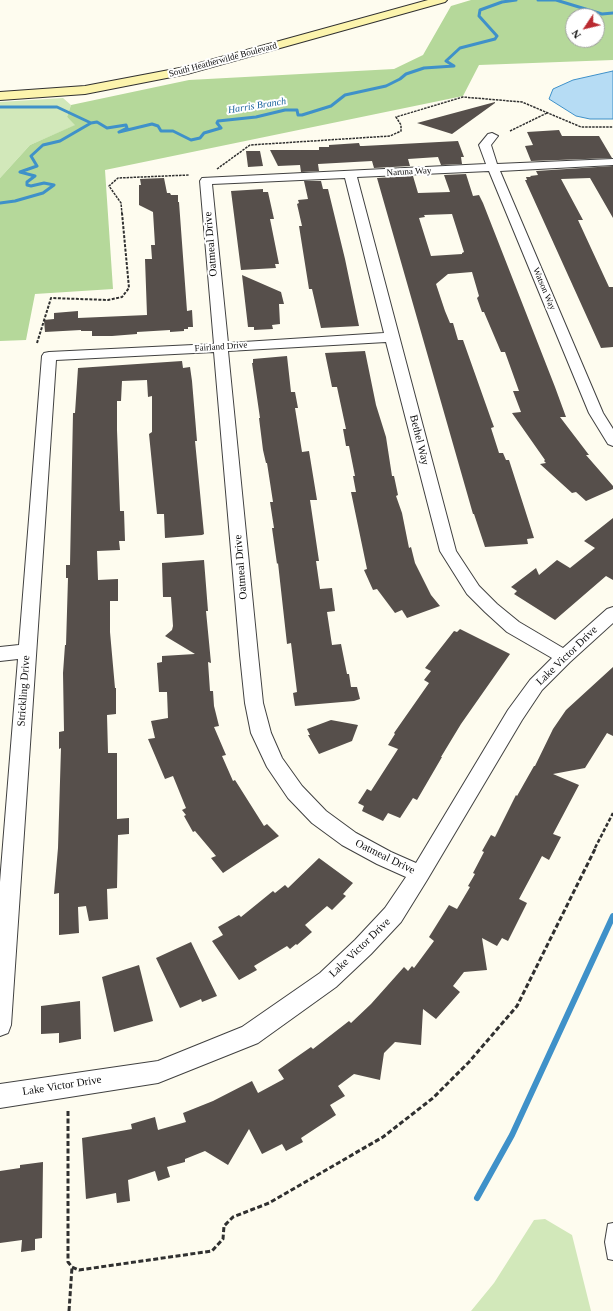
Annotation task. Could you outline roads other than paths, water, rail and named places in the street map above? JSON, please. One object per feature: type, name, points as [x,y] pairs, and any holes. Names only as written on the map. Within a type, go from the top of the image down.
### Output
[{"type":"main road","name":"South Heatherwilde Boulevard","points":[[0,96],[78,90],[126,83],[187,70],[412,0]]},
{"type":"main road","name":"South Heatherwilde Boulevard","points":[[0,88],[62,84],[121,76],[235,54],[441,0]]},
{"type":"street","name":"Watson Way","points":[[492,136],[484,145],[493,168],[596,413],[613,441]]},
{"type":"street","name":"Naruna Way","points":[[209,176],[350,174],[613,162]]},
{"type":"street","name":"Bethel Way","points":[[350,174],[448,551],[473,590],[491,608],[513,626],[564,658]]},
{"type":"street","name":"Oatmeal Drive","points":[[209,176],[221,347],[254,703],[261,733],[274,762],[291,786],[319,816],[349,839],[384,858],[420,874]]},
{"type":"street","name":"Fairland Drive","points":[[43,350],[221,347],[393,337]]},
{"type":"street","name":"Strickling Drive","points":[[0,1025],[27,651],[43,350]]},
{"type":"street","name":"Lake Victor Drive","points":[[0,1096],[158,1072],[250,1035],[328,980],[393,916],[515,716],[536,685],[613,613]]},
{"type":"street","points":[[0,654],[27,651]]},
{"type":"lane","points":[[613,1229],[611,1242],[613,1254]]},
{"type":"water","points":[[613,71],[613,119],[590,119],[576,116],[549,99],[553,89],[573,80]]},
{"type":"waterway","name":"Harris Branch","points":[[91,123],[97,122],[107,128],[126,125],[127,128],[119,132],[152,124],[158,126],[161,131],[173,131],[191,140],[200,138],[204,133],[221,128],[217,123],[218,121],[256,117],[285,110],[297,110],[298,115],[302,115],[331,106],[345,95],[386,86],[400,79],[406,74],[424,68],[454,66],[446,61],[460,48],[495,39],[497,36],[479,16],[480,10],[502,2],[516,0]]},
{"type":"waterway","name":"Harris Branch","points":[[538,0],[556,0],[602,14],[613,13]]},
{"type":"waterway","points":[[0,107],[57,107],[91,123]]},
{"type":"waterway","name":"Harris Branch","points":[[0,203],[15,201],[43,193],[54,185],[44,183],[31,186],[27,185],[27,182],[35,176],[20,172],[37,166],[31,156],[43,145],[60,141],[91,123]]},
{"type":"waterway","points":[[477,1198],[512,1135],[613,916]]}]
